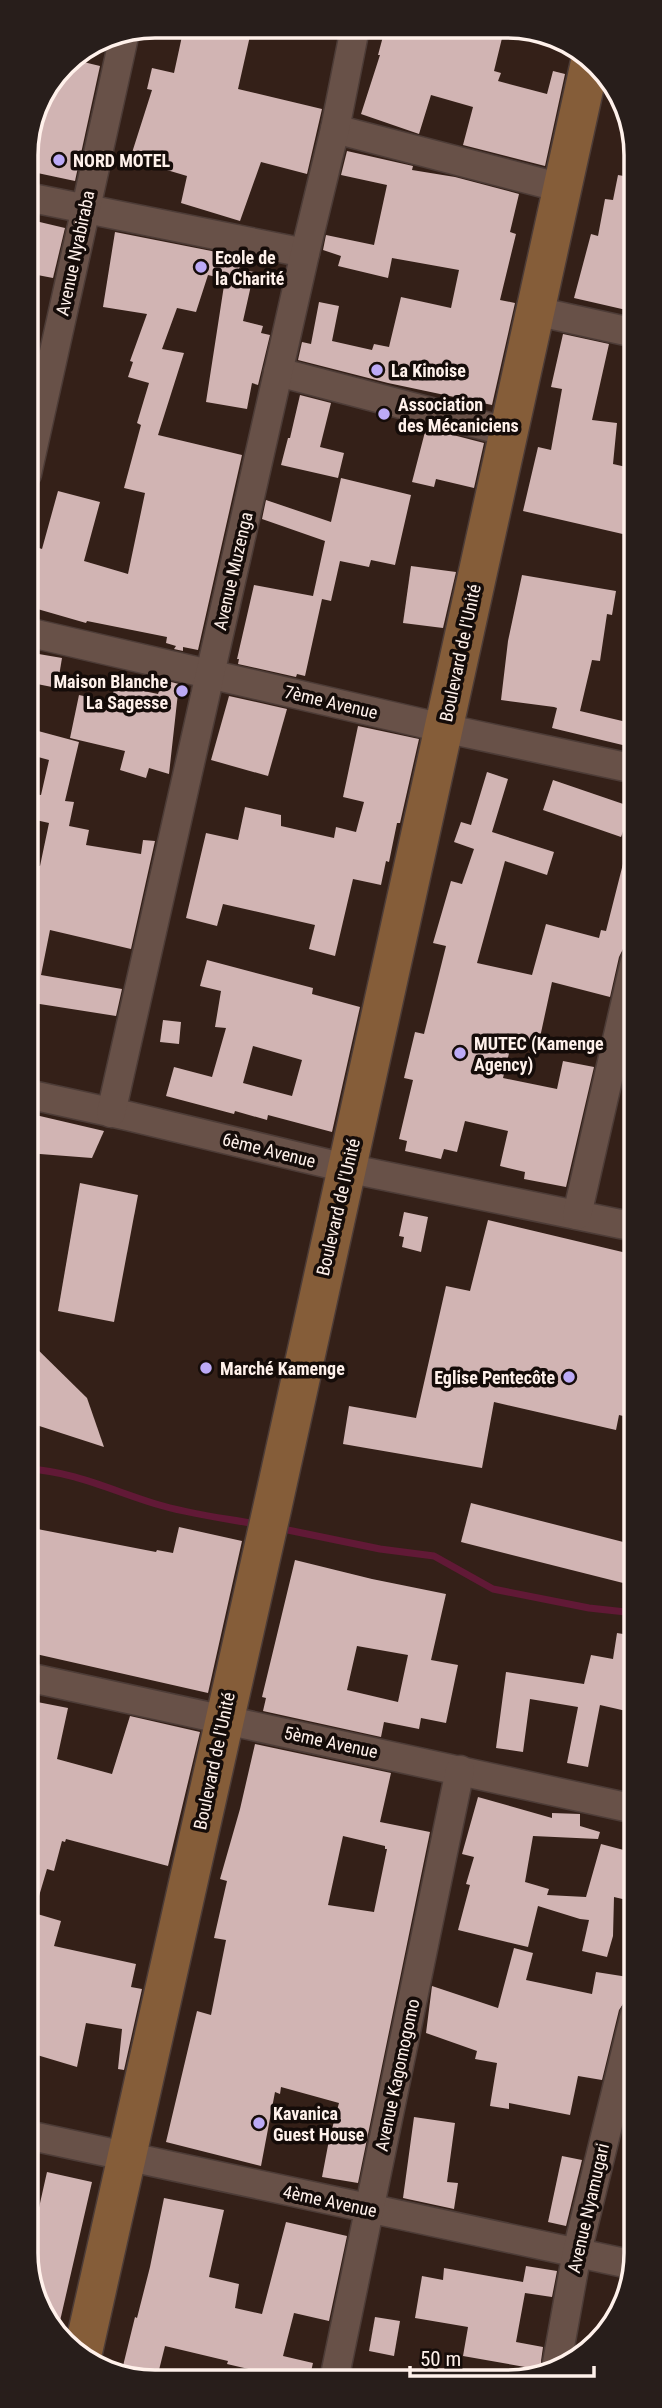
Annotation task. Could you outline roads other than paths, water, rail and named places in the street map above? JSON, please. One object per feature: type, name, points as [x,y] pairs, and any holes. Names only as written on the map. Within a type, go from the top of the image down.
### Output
[{"type":"street","name":"Avenue Muzenga","points":[[111,1113],[335,129],[353,38]]},
{"type":"street","name":"Avenue Nyabiraba","points":[[39,419],[122,44]]},
{"type":"street","name":"Boulevard de l'Unité","points":[[85,2345],[272,1509],[588,72]]},
{"type":"street","points":[[335,129],[562,188]]},
{"type":"street","points":[[39,200],[305,253]]},
{"type":"street","points":[[535,310],[624,330]]},
{"type":"street","points":[[278,372],[508,432]]},
{"type":"street","name":"7ème Avenue","points":[[39,635],[443,728],[624,767]]},
{"type":"street","points":[[578,1215],[624,1012]]},
{"type":"street","name":"6ème Avenue","points":[[39,1097],[346,1168],[623,1225]]},
{"type":"street","name":"5ème Avenue","points":[[38,1679],[623,1806]]},
{"type":"street","name":"Avenue Kagomogomo","points":[[336,2370],[460,1770]]},
{"type":"street","name":"Avenue Nyamugari","points":[[558,2357],[577,2252],[623,2063]]},
{"type":"street","name":"4ème Avenue","points":[[38,2138],[623,2262]]},
{"type":"waterway","points":[[38,1470],[61,1473],[180,1510],[256,1524]]},
{"type":"waterway","points":[[278,1528],[380,1549],[434,1556],[493,1589],[589,1608],[623,1612]]},
{"type":"place","name":"NORD MOTEL","points":[[59,160]]},
{"type":"place","name":"Ecole de la Charité","points":[[201,267]]},
{"type":"place","name":"La Kinoise","points":[[377,370]]},
{"type":"place","name":"Association des Mécaniciens","points":[[384,414]]},
{"type":"place","name":"Maison Blanche La Sagesse","points":[[182,691]]},
{"type":"place","name":"MUTEC (Kamenge Agency)","points":[[460,1053]]},
{"type":"place","name":"Marché Kamenge","points":[[206,1368]]},
{"type":"place","name":"Eglise Pentecôte","points":[[569,1377]]},
{"type":"place","name":"Kavanica Guest House","points":[[259,2123]]}]
